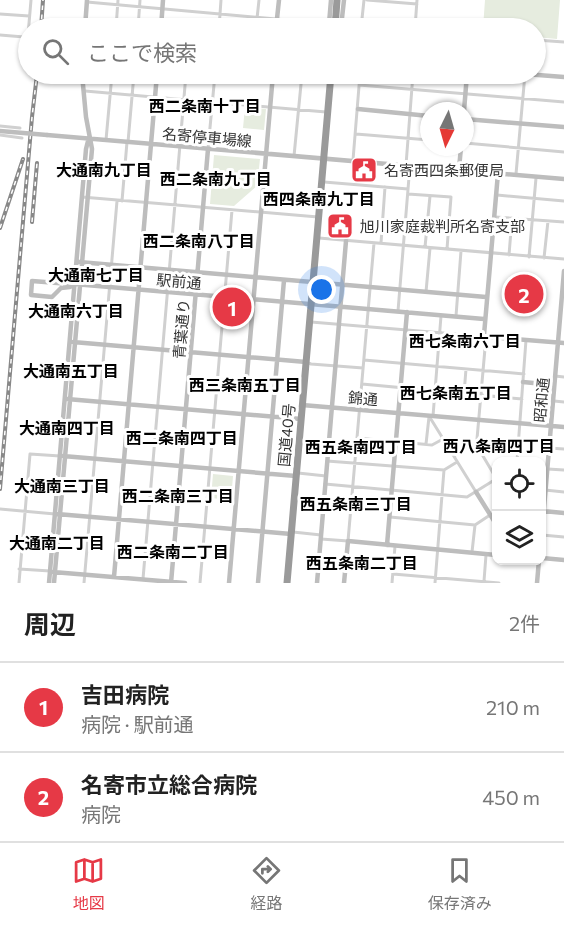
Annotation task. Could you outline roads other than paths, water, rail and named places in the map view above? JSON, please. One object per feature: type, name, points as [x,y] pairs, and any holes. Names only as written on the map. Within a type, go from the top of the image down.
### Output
[{"type":"highway","points":[[336,18],[337,0]]},
{"type":"highway","name":"国道40号","points":[[287,583],[330,84]]},
{"type":"street","points":[[0,14],[29,16],[31,0]]},
{"type":"street","points":[[117,18],[118,0]]},
{"type":"street","points":[[139,18],[140,0]]},
{"type":"street","points":[[162,18],[163,0]]},
{"type":"street","points":[[220,18],[221,0]]},
{"type":"street","points":[[257,17],[259,0]]},
{"type":"street","points":[[277,18],[279,0]]},
{"type":"street","points":[[331,0],[334,18]]},
{"type":"street","points":[[338,18],[344,0]]},
{"type":"street","points":[[363,18],[366,0],[417,2],[416,18]]},
{"type":"street","points":[[86,18],[87,1],[267,18]]},
{"type":"street","points":[[0,35],[18,36]]},
{"type":"street","points":[[546,41],[564,42]]},
{"type":"street","points":[[546,76],[564,77]]},
{"type":"street","points":[[79,262],[92,149],[83,84]]},
{"type":"street","points":[[106,140],[111,84]]},
{"type":"street","points":[[122,201],[133,84]]},
{"type":"street","points":[[114,577],[156,84]]},
{"type":"street","points":[[142,579],[185,84]]},
{"type":"street","points":[[208,149],[214,84]]},
{"type":"street","points":[[229,583],[272,84]]},
{"type":"street","points":[[294,156],[301,84]]},
{"type":"street","points":[[398,311],[408,194],[408,138],[412,84]]},
{"type":"street","points":[[465,102],[466,84]]},
{"type":"street","points":[[516,174],[524,84]]},
{"type":"street","points":[[353,160],[359,85],[564,102]]},
{"type":"street","points":[[83,91],[328,112]]},
{"type":"street","points":[[358,109],[420,115]]},
{"type":"street","points":[[474,120],[564,127]]},
{"type":"street","points":[[0,126],[20,128]]},
{"type":"street","points":[[0,133],[22,138]]},
{"type":"street","name":"名寄停車場線","points":[[0,133],[89,138],[564,179]]},
{"type":"street","points":[[356,134],[420,139]]},
{"type":"street","points":[[54,583],[57,514],[79,262],[86,149],[89,138]]},
{"type":"street","points":[[474,144],[564,152]]},
{"type":"street","name":"青葉通り","points":[[171,582],[208,149]]},
{"type":"street","points":[[459,169],[460,156]]},
{"type":"street","points":[[492,471],[478,445],[485,336],[484,319],[498,173]]},
{"type":"street","points":[[529,256],[536,176]]},
{"type":"street","points":[[322,182],[408,189]]},
{"type":"street","points":[[381,243],[386,187]]},
{"type":"street","points":[[408,194],[451,197],[447,249]]},
{"type":"street","points":[[495,195],[564,201]]},
{"type":"street","points":[[426,292],[430,196]]},
{"type":"street","points":[[82,197],[318,218]]},
{"type":"street","points":[[84,583],[117,201]]},
{"type":"street","points":[[200,583],[232,210]]},
{"type":"street","points":[[493,216],[564,222]]},
{"type":"street","points":[[509,255],[512,218]]},
{"type":"street","points":[[544,258],[548,221]]},
{"type":"street","points":[[317,238],[564,259]]},
{"type":"street","points":[[317,583],[346,241]]},
{"type":"street","points":[[344,583],[374,243]]},
{"type":"street","points":[[456,316],[461,250]]},
{"type":"street","points":[[79,262],[486,297]]},
{"type":"street","name":"昭和通","points":[[546,474],[555,376],[561,343],[564,271]]},
{"type":"street","points":[[258,583],[284,280]]},
{"type":"street","points":[[32,281],[77,284],[61,288],[52,297],[31,295],[32,281]]},
{"type":"street","name":"駅前通","points":[[77,284],[484,319]]},
{"type":"street","points":[[387,545],[407,312]]},
{"type":"street","points":[[426,444],[435,391],[442,315]]},
{"type":"street","points":[[310,322],[561,343]]},
{"type":"street","points":[[517,457],[526,340]]},
{"type":"street","points":[[72,342],[363,368]]},
{"type":"street","points":[[364,360],[524,374]]},
{"type":"street","points":[[464,393],[466,369]]},
{"type":"street","points":[[555,376],[564,377]]},
{"type":"street","points":[[523,382],[554,385]]},
{"type":"street","points":[[362,384],[522,399]]},
{"type":"street","points":[[68,399],[301,419]]},
{"type":"street","points":[[553,401],[564,402]]},
{"type":"street","name":"錦通","points":[[303,405],[564,427]]},
{"type":"street","points":[[431,416],[492,517]]},
{"type":"street","points":[[357,438],[432,445],[443,439]]},
{"type":"street","points":[[454,456],[470,445],[518,449]]},
{"type":"street","points":[[549,448],[564,449]]},
{"type":"street","points":[[19,583],[30,453],[267,474],[326,476]]},
{"type":"street","points":[[327,461],[444,470],[457,462]]},
{"type":"street","points":[[547,469],[564,470]]},
{"type":"street","points":[[435,583],[444,470]]},
{"type":"street","points":[[325,484],[467,497],[492,481]]},
{"type":"street","points":[[546,490],[564,492]]},
{"type":"street","points":[[0,509],[292,533],[348,541],[492,555]]},
{"type":"street","points":[[546,511],[564,513]]},
{"type":"street","points":[[389,517],[475,525],[490,514]]},
{"type":"street","points":[[472,552],[475,525]]},
{"type":"street","points":[[546,534],[564,537]]},
{"type":"street","points":[[392,583],[396,546]]},
{"type":"street","points":[[484,582],[486,554]]},
{"type":"street","points":[[546,560],[564,560]]},
{"type":"street","points":[[537,583],[539,565]]},
{"type":"street","points":[[19,569],[185,583]]},
{"type":"street","points":[[49,583],[53,572]]},
{"type":"street","points":[[393,574],[499,583]]},
{"type":"railway","points":[[42,18],[43,0]]},
{"type":"railway","points":[[0,489],[36,84]]},
{"type":"railway","points":[[0,228],[23,159]]},
{"type":"railway","points":[[32,222],[37,163]]},
{"type":"place","name":"名寄西四条郵便局","points":[[364,170]]},
{"type":"place","name":"旭川家庭裁判所名寄支部","points":[[340,226]]},
{"type":"place","name":"名寄市立総合病院","points":[[524,294]]},
{"type":"place","name":"吉田病院","points":[[232,307]]},
{"type":"district","name":"西二条南十丁目","points":[[205,105]]},
{"type":"district","name":"大通南九丁目","points":[[104,169]]},
{"type":"district","name":"西二条南九丁目","points":[[216,178]]},
{"type":"district","name":"西四条南九丁目","points":[[319,198]]},
{"type":"district","name":"西二条南八丁目","points":[[199,240]]},
{"type":"district","name":"大通南七丁目","points":[[96,274]]},
{"type":"district","name":"大通南六丁目","points":[[76,310]]},
{"type":"district","name":"西七条南六丁目","points":[[465,340]]},
{"type":"district","name":"大通南五丁目","points":[[71,370]]},
{"type":"district","name":"西三条南五丁目","points":[[245,384]]},
{"type":"district","name":"西七条南五丁目","points":[[456,392]]},
{"type":"district","name":"大通南四丁目","points":[[67,427]]},
{"type":"district","name":"西二条南四丁目","points":[[182,437]]},
{"type":"district","name":"西八条南四丁目","points":[[499,445]]},
{"type":"district","name":"西五条南四丁目","points":[[361,446]]},
{"type":"district","name":"大通南三丁目","points":[[62,485]]},
{"type":"district","name":"西二条南三丁目","points":[[178,495]]},
{"type":"district","name":"西五条南三丁目","points":[[356,503]]},
{"type":"district","name":"大通南二丁目","points":[[57,542]]},
{"type":"district","name":"西二条南二丁目","points":[[173,551]]},
{"type":"district","name":"西五条南二丁目","points":[[362,562]]}]
